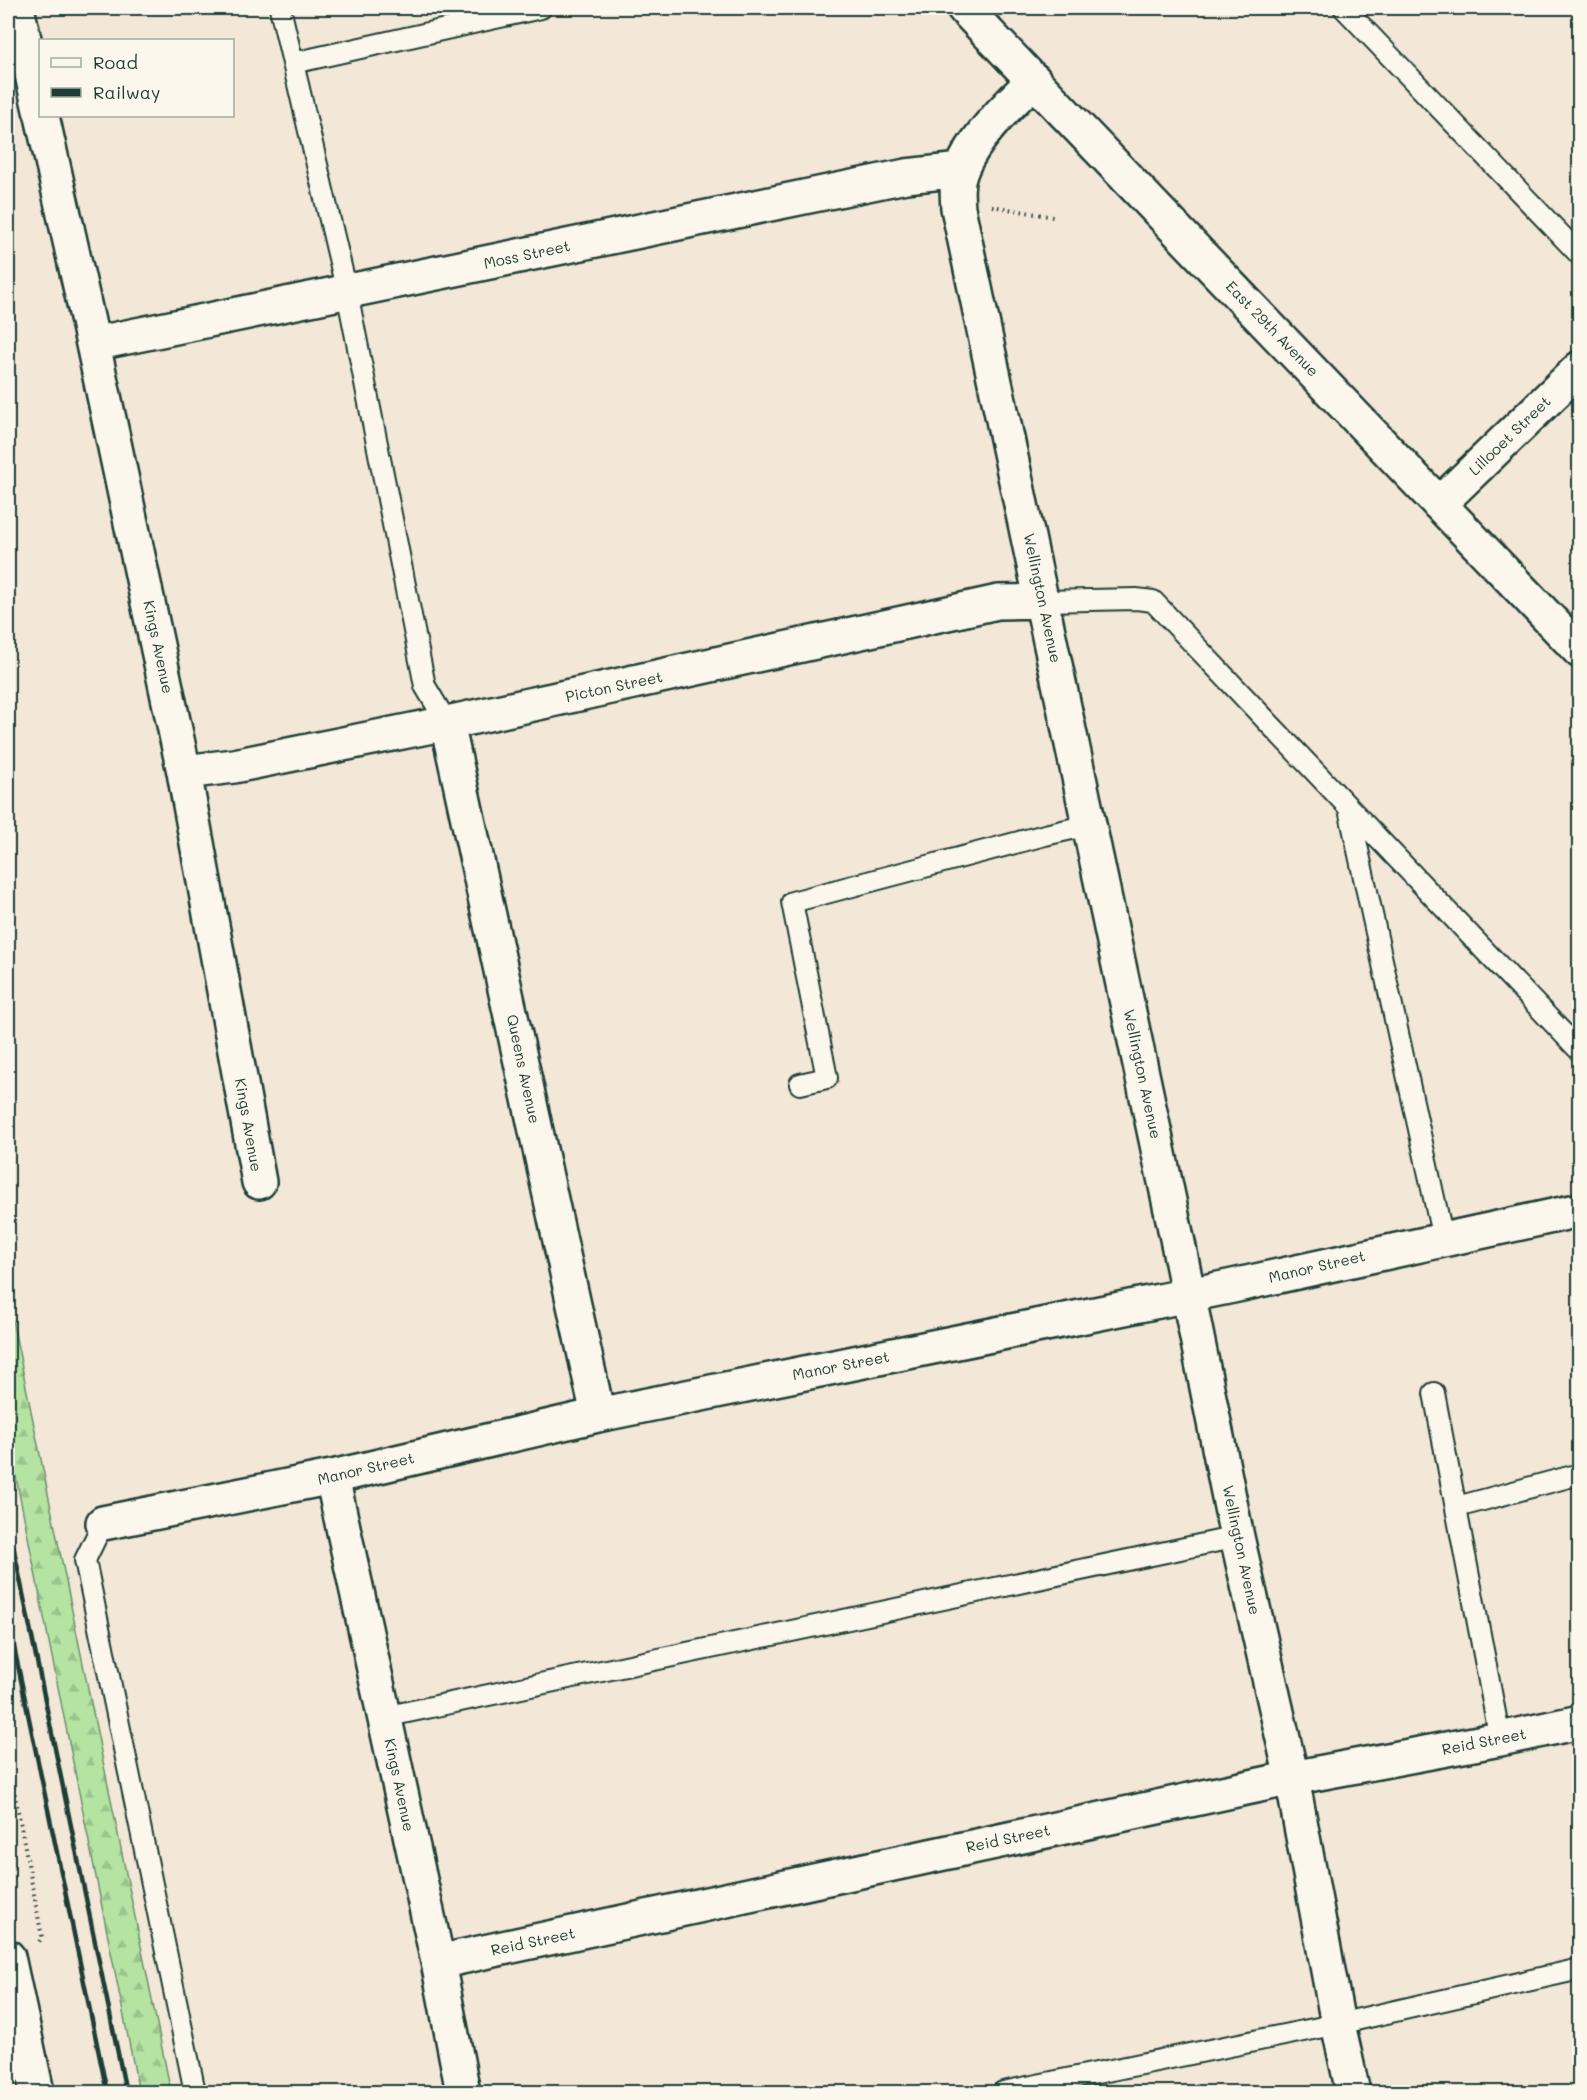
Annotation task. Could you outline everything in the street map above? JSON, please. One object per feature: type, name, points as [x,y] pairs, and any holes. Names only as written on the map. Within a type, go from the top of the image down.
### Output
[{"type":"street","points":[[17,8],[39,106]]},
{"type":"street","name":"East 29th Avenue","points":[[964,8],[1580,651]]},
{"type":"street","name":"Wellington Avenue","points":[[1034,80],[979,140],[961,170],[957,188],[958,208],[1189,1295],[1237,1537],[1292,1778],[1353,2092]]},
{"type":"street","name":"Kings Avenue","points":[[42,117],[184,772],[259,1182]]},
{"type":"street","name":"Moss Street","points":[[93,344],[906,176],[961,170]]},
{"type":"street","name":"Lillooet Street","points":[[1439,504],[1580,368]]},
{"type":"street","name":"Picton Street","points":[[184,772],[234,766],[447,723],[998,602],[1043,601]]},
{"type":"street","name":"Queens Avenue","points":[[447,723],[598,1415]]},
{"type":"street","name":"Manor Street","points":[[103,1523],[332,1477],[598,1415],[1189,1295],[1580,1210]]},
{"type":"street","name":"Kings Avenue","points":[[332,1477],[438,1962],[463,2092]]},
{"type":"street","name":"Reid Street","points":[[438,1962],[1292,1778],[1580,1722]]},
{"type":"street","points":[[22,1952],[18,2053],[37,2092]]},
{"type":"lane","points":[[280,8],[346,292],[425,686],[447,723]]},
{"type":"lane","points":[[293,63],[485,13],[541,8]]},
{"type":"lane","points":[[1344,8],[1580,255]]},
{"type":"lane","points":[[1043,601],[1136,599],[1153,601],[1580,1051]]},
{"type":"lane","points":[[1349,809],[1443,1239]]},
{"type":"lane","points":[[800,1084],[827,1078],[792,902],[1089,825]]},
{"type":"lane","points":[[1434,1393],[1500,1739]]},
{"type":"lane","points":[[1457,1507],[1580,1474]]},
{"type":"lane","points":[[103,1523],[85,1560],[195,2092]]},
{"type":"lane","points":[[384,1717],[1237,1537]]},
{"type":"lane","points":[[1003,2092],[1338,2024],[1580,1969]]},
{"type":"path","points":[[987,206],[1053,217]]},
{"type":"path","points":[[8,1758],[42,1937],[22,1952]]},
{"type":"green space","points":[[8,1299],[171,2092],[139,2092],[8,1437]]},
{"type":"railway","points":[[8,1521],[126,2092]]},
{"type":"railway","points":[[8,1618],[107,2092]]}]
